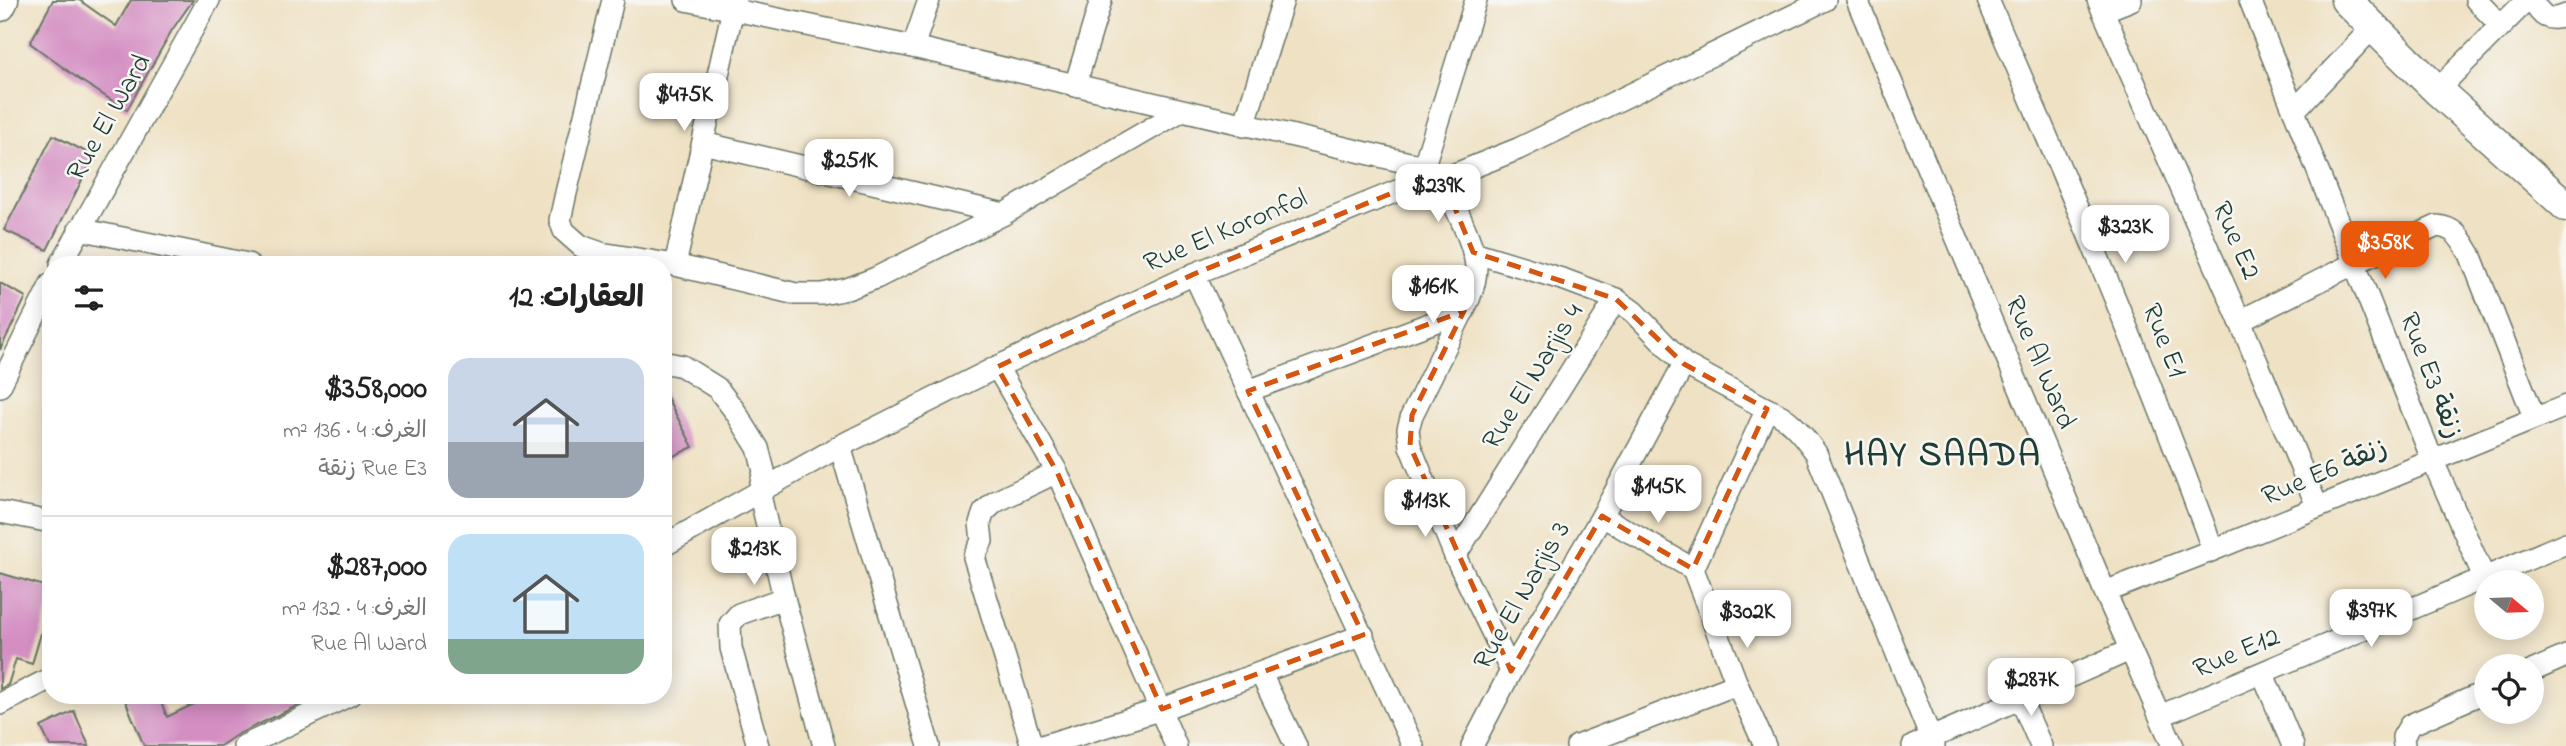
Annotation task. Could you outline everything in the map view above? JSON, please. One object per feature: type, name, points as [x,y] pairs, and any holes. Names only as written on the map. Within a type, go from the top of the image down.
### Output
[{"type":"street","points":[[0,6],[4,0]]},
{"type":"street","name":"Rue El Ward","points":[[65,256],[209,0]]},
{"type":"street","points":[[613,0],[560,220],[564,231],[580,246],[620,256]]},
{"type":"street","points":[[686,0],[733,4],[1244,126],[1421,174],[1476,0]]},
{"type":"street","points":[[913,47],[929,0]]},
{"type":"street","points":[[1244,126],[1283,0]]},
{"type":"street","name":"Rue El Koronfol","points":[[672,541],[840,446],[997,367],[1194,275],[1421,174],[1443,179],[1518,149],[1825,0]]},
{"type":"street","name":"Rue Al Ward","points":[[1857,0],[2105,592],[2173,746]]},
{"type":"street","name":"Rue E1","points":[[1988,0],[2095,246],[2213,550]]},
{"type":"street","points":[[2100,5],[2131,0]]},
{"type":"street","name":"Rue E3 زنقة","points":[[2250,0],[2432,459],[2481,570]]},
{"type":"street","points":[[2346,0],[2437,90],[2566,206]]},
{"type":"street","points":[[2476,0],[2501,26]]},
{"type":"street","points":[[2437,90],[2530,0],[2546,18],[2552,20],[2566,15]]},
{"type":"street","points":[[1075,86],[1093,2]]},
{"type":"street","points":[[675,265],[733,4]]},
{"type":"street","name":"Rue E2","points":[[2100,5],[2240,321],[2317,506]]},
{"type":"street","points":[[2294,111],[2373,27]]},
{"type":"street","points":[[672,265],[796,294],[822,294],[847,289],[876,278],[1004,214],[1181,111]]},
{"type":"street","points":[[704,143],[1004,214]]},
{"type":"street","points":[[1443,179],[1473,252],[1475,281],[1464,311],[1419,400],[1408,429],[1410,446],[1455,556],[1511,671]]},
{"type":"street","points":[[2240,321],[2437,226],[2449,227],[2470,254],[2534,417]]},
{"type":"street","points":[[79,229],[191,256]]},
{"type":"street","points":[[1473,252],[1565,280],[1616,299],[1634,312],[1684,364],[1767,409],[1782,414],[1800,430],[1816,453],[1926,743],[2130,650]]},
{"type":"street","points":[[1194,275],[1413,746]]},
{"type":"street","name":"Rue El Narjis 4","points":[[1455,556],[1616,299]]},
{"type":"street","points":[[0,386],[42,302]]},
{"type":"street","points":[[1248,391],[1464,311]]},
{"type":"street","name":"Rue El Narjis 3","points":[[1472,746],[1511,671],[1602,516],[1684,364]]},
{"type":"street","points":[[997,367],[1057,472],[1176,746]]},
{"type":"street","points":[[672,369],[717,388],[736,411],[758,449],[764,471],[759,491],[784,598],[824,746]]},
{"type":"street","name":"Rue E6 زنقة","points":[[2105,592],[2566,406]]},
{"type":"street","points":[[1693,569],[1767,409]]},
{"type":"street","points":[[840,446],[929,746]]},
{"type":"street","points":[[1032,746],[974,558],[982,541],[980,523],[984,512],[995,502],[1057,472]]},
{"type":"street","points":[[0,512],[42,520]]},
{"type":"street","points":[[1602,516],[1693,569],[1737,684],[1765,746]]},
{"type":"street","name":"Rue E12","points":[[2501,570],[2566,543]]},
{"type":"street","name":"Rue E12","points":[[2161,716],[2474,581]]},
{"type":"street","points":[[758,746],[731,648],[730,624],[739,614],[784,598]]},
{"type":"street","points":[[1042,746],[1064,743],[1363,635]]},
{"type":"street","points":[[2544,666],[2566,656]]},
{"type":"street","points":[[1261,674],[1296,746]]},
{"type":"street","points":[[2263,674],[2293,746]]},
{"type":"street","points":[[0,704],[42,683]]},
{"type":"street","points":[[1577,746],[1737,684]]},
{"type":"street","points":[[2404,746],[2405,731],[2410,725],[2474,697]]},
{"type":"street","points":[[2021,699],[2040,746]]},
{"type":"street","points":[[244,746],[331,704]]},
{"type":"highlighted area","points":[[1443,179],[1473,252],[1616,299],[1684,364],[1767,409],[1693,569],[1602,516],[1511,671],[1410,446],[1412,415],[1464,311],[1248,391],[1363,635],[1162,709],[1057,472],[997,367],[1194,274],[1419,182]]},
{"type":"building","points":[[53,0],[79,0],[116,26],[131,0],[193,0],[172,30],[127,110],[30,43]]},
{"type":"building","points":[[53,135],[94,156],[47,250],[4,230]]},
{"type":"building","points":[[0,283],[26,297],[0,350]]},
{"type":"building","points":[[672,407],[693,447],[672,457]]},
{"type":"building","points":[[0,573],[42,585],[42,630],[32,664],[16,659],[8,685],[0,689]]},
{"type":"building","points":[[127,704],[162,704],[167,717],[194,704],[301,704],[238,734],[220,746],[144,746]]},
{"type":"building","points":[[74,711],[89,746],[50,746],[41,727]]},
{"type":"district","name":"HAY SAADA","points":[[1943,456]]}]
